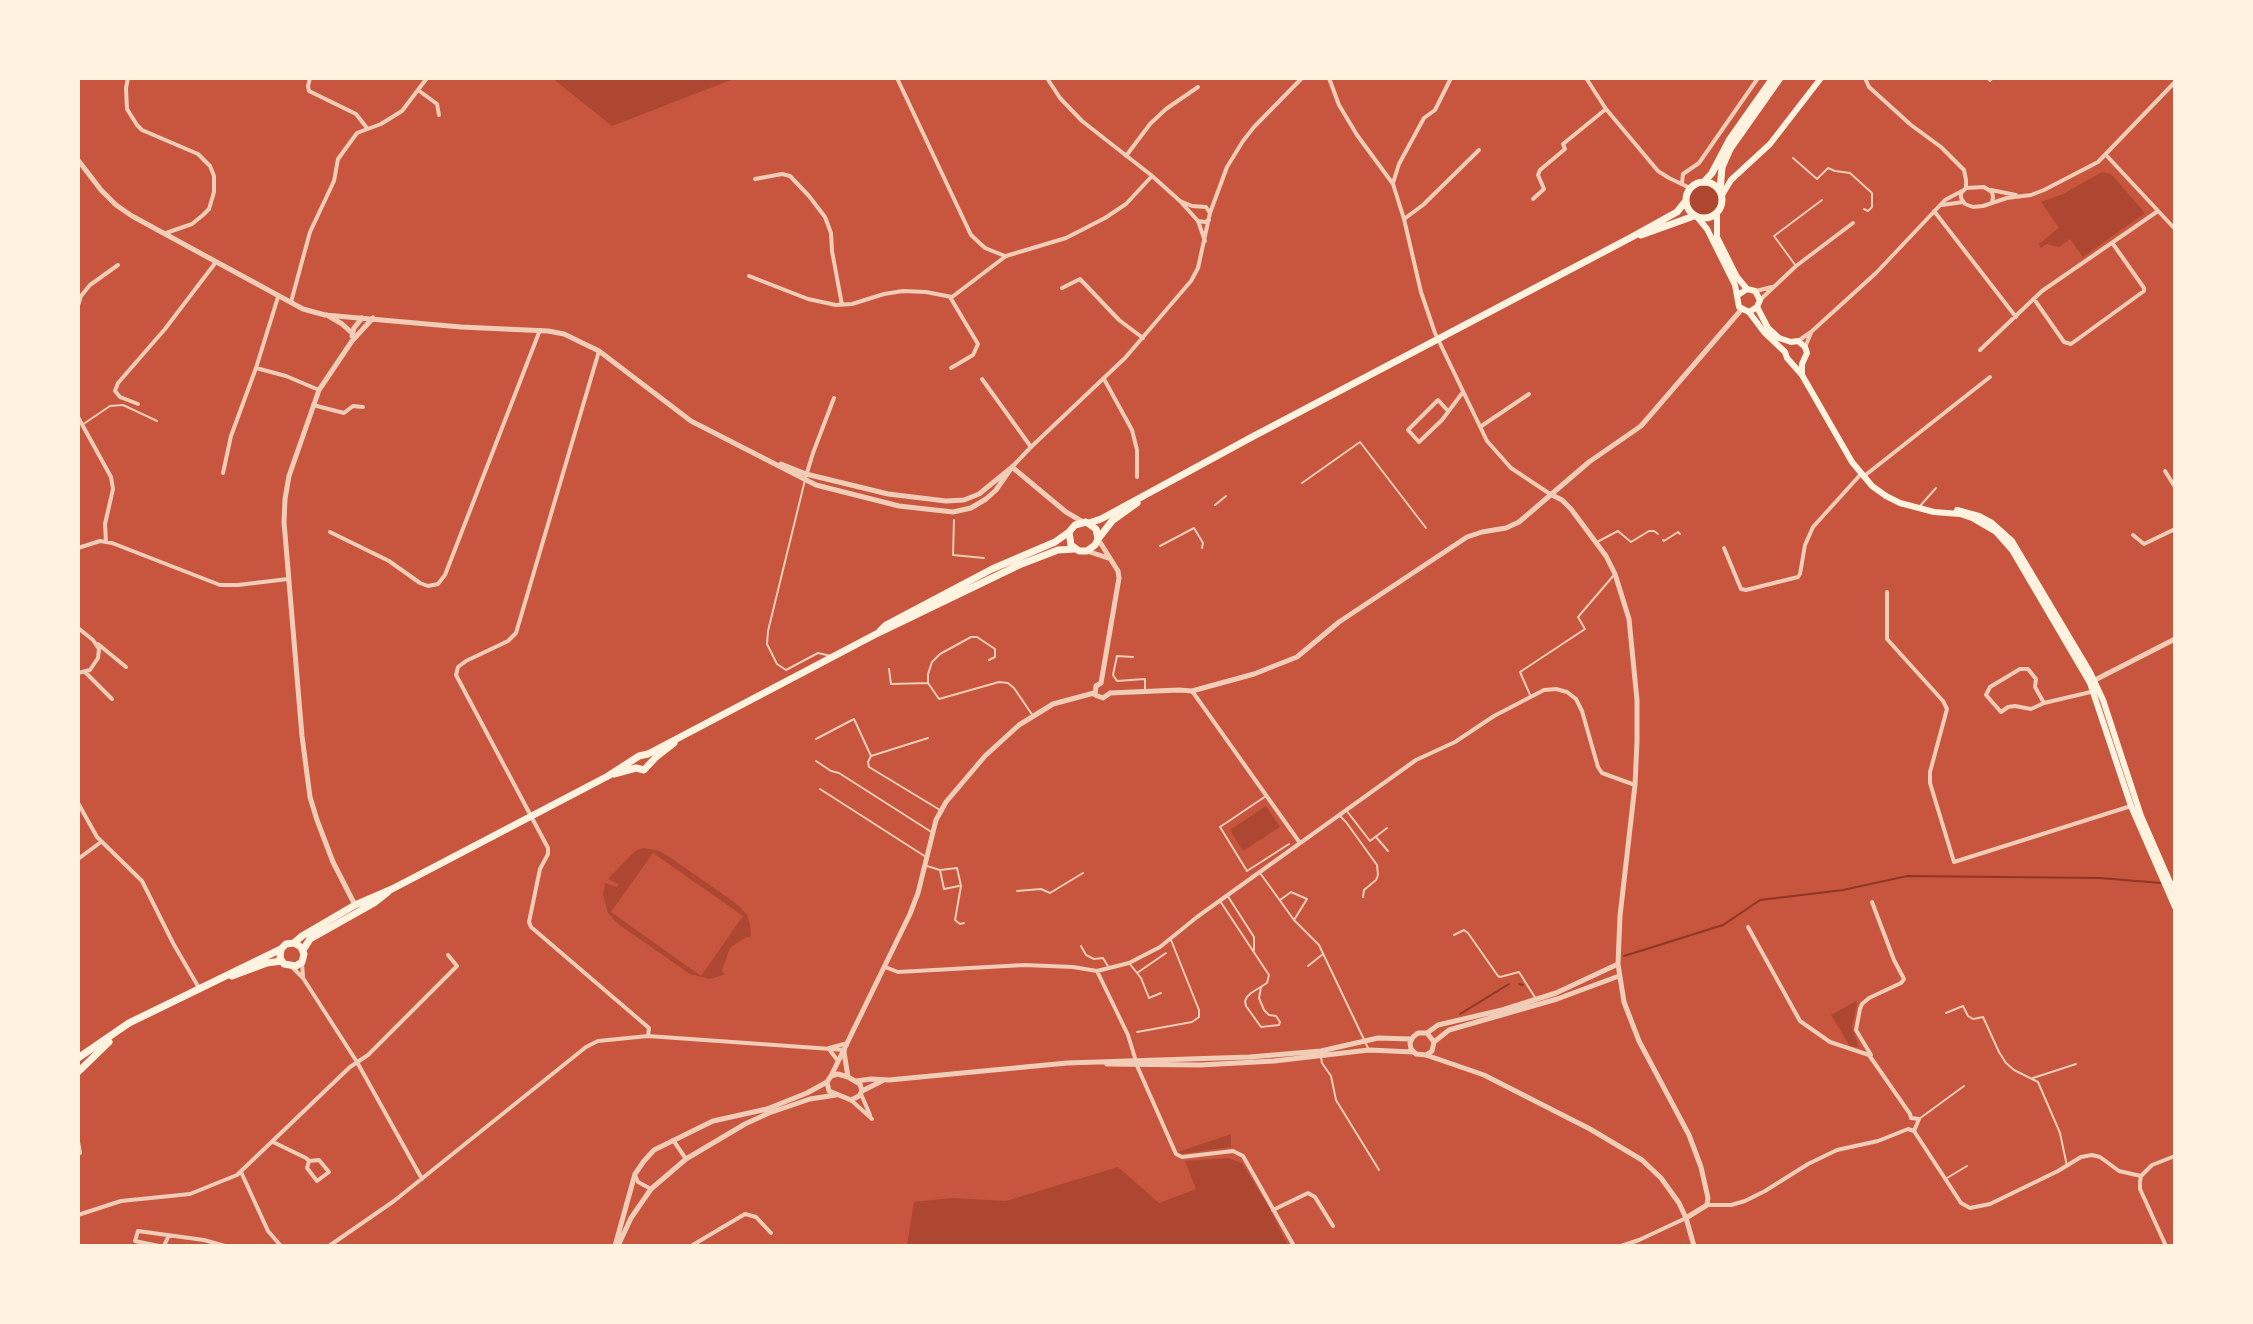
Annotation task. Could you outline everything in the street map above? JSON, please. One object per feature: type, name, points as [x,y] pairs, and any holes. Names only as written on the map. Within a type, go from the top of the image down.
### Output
[{"type":"main road","points":[[878,633],[886,625],[992,569],[1055,542],[1070,530],[1101,519],[1677,212],[1685,202],[1690,188],[1704,182],[1712,173],[1730,139],[1773,78]]},
{"type":"main road","points":[[1630,238],[1696,217],[1708,218],[1717,213],[1721,208],[1722,166],[1730,149],[1780,78]]},
{"type":"main road","points":[[1721,193],[1731,180],[1770,144],[1821,78]]},
{"type":"main road","points":[[1704,182],[1714,184],[1721,193]]},
{"type":"main road","points":[[1685,202],[1690,213],[1707,229],[1735,285],[1738,295],[1737,304],[1741,310],[1749,312],[1802,375],[1833,432],[1862,475],[1886,496],[1918,508],[1967,512],[1992,523],[2002,531],[2025,560],[2096,691],[2135,806],[2172,891],[2175,907]]},
{"type":"main road","points":[[1717,213],[1715,220],[1717,237],[1737,277],[1747,289],[1755,291],[1768,328],[1779,338],[1795,341],[1805,346],[1807,353],[1803,360],[1802,375]]},
{"type":"main road","points":[[1738,295],[1747,289]]},
{"type":"main road","points":[[1749,312],[1758,303]]},
{"type":"main road","points":[[1785,352],[1787,346],[1795,341]]},
{"type":"main road","points":[[1791,362],[1803,360]]},
{"type":"main road","points":[[78,1058],[129,1023],[281,949],[286,944],[294,943],[355,905],[392,889],[878,633],[1018,566],[1058,550],[1087,551],[1095,545],[1114,519],[1153,490]]},
{"type":"main road","points":[[1086,523],[1096,530],[1098,539]]},
{"type":"main road","points":[[1070,530],[1069,541],[1074,549]]},
{"type":"main road","points":[[608,776],[636,768],[644,770],[684,735]]},
{"type":"main road","points":[[644,756],[648,759],[649,764]]},
{"type":"main road","points":[[635,759],[636,768]]},
{"type":"main road","points":[[78,1072],[111,1040],[142,1021],[237,974],[267,963],[282,961],[292,967],[302,962],[303,950],[310,939],[374,903],[392,889]]},
{"type":"main road","points":[[294,943],[303,950]]},
{"type":"main road","points":[[281,949],[282,961]]},
{"type":"street","points":[[128,78],[127,109],[137,125],[142,130],[198,154],[210,166],[214,176],[214,192],[209,208],[192,224],[166,234]]},
{"type":"street","points":[[310,78],[309,91],[356,114],[367,128]]},
{"type":"street","points":[[290,303],[310,232],[334,181],[338,159],[357,133],[394,118],[402,111],[427,78]]},
{"type":"street","points":[[897,78],[971,235],[986,248],[1006,256]]},
{"type":"street","points":[[1047,78],[1060,98],[1082,121],[1152,176],[1196,218],[1205,222],[1210,215]]},
{"type":"street","points":[[806,477],[902,497],[946,501],[964,500],[979,494],[1012,467],[1104,379],[1143,338],[1191,281],[1198,268],[1210,215],[1227,167],[1243,141],[1302,78]]},
{"type":"street","points":[[1329,78],[1339,105],[1357,135],[1393,184],[1404,219],[1421,292],[1438,339],[1487,441],[1510,468],[1567,504],[1597,542],[1615,574],[1629,619],[1638,705],[1635,785],[1620,916],[1619,976],[1624,1002],[1639,1041],[1689,1135],[1701,1167],[1708,1198],[1707,1205]]},
{"type":"street","points":[[1393,184],[1399,164],[1424,118],[1435,110],[1451,78]]},
{"type":"street","points":[[1586,78],[1606,109],[1658,171],[1690,188]]},
{"type":"street","points":[[1682,183],[1683,174],[1699,163],[1758,78]]},
{"type":"street","points":[[1866,78],[1869,87],[1911,125],[1941,147],[1964,170],[1966,180],[1961,198],[1963,202]]},
{"type":"street","points":[[1939,207],[1951,195],[1964,189],[1980,186],[1990,190],[2031,195],[2098,162],[2175,82]]},
{"type":"street","points":[[1126,156],[1150,124],[1166,109],[1198,87]]},
{"type":"street","points":[[418,90],[437,104],[439,115]]},
{"type":"street","points":[[1533,199],[1544,189],[1538,175],[1540,170],[1565,150],[1563,144],[1606,109]]},
{"type":"street","points":[[1404,219],[1423,205],[1479,150]]},
{"type":"street","points":[[2106,155],[2175,229]]},
{"type":"street","points":[[78,160],[116,205],[278,297],[325,315],[355,333]]},
{"type":"street","points":[[755,179],[782,174],[790,176],[825,218],[831,233],[842,304]]},
{"type":"street","points":[[950,297],[1006,256],[1052,243],[1092,225],[1126,204],[1152,176]]},
{"type":"street","points":[[1990,190],[1993,197],[1992,203]]},
{"type":"street","points":[[1795,341],[1876,273],[1934,211],[1945,203],[1963,202],[1973,207],[1983,206],[2020,195]]},
{"type":"street","points":[[1205,242],[1196,218],[1196,211],[1216,200]]},
{"type":"street","points":[[1180,201],[1203,207],[1210,215]]},
{"type":"street","points":[[1934,211],[2016,317]]},
{"type":"street","points":[[1980,350],[2034,299],[2158,212]]},
{"type":"street","points":[[1758,303],[1772,286],[1853,223]]},
{"type":"street","points":[[2034,299],[2067,344],[2144,291],[2113,244]]},
{"type":"street","points":[[138,404],[120,397],[115,391],[118,383],[165,329],[217,262]]},
{"type":"street","points":[[78,306],[81,296],[90,285],[118,265]]},
{"type":"street","points":[[749,276],[808,299],[842,304],[903,291],[926,292],[950,297],[978,344],[973,355],[951,368]]},
{"type":"street","points":[[1062,288],[1080,279],[1119,320],[1143,338]]},
{"type":"street","points":[[1755,291],[1772,286]]},
{"type":"street","points":[[223,473],[231,436],[256,368],[278,297]]},
{"type":"street","points":[[1095,693],[1096,686],[1145,692],[1192,691],[1254,674],[1297,657],[1339,622],[1467,537],[1519,522],[1589,462],[1641,426],[1741,310]]},
{"type":"street","points":[[325,315],[461,327],[540,330],[564,334],[599,351],[685,417],[806,477],[816,485],[885,503],[953,512],[971,508],[996,490],[1012,467]]},
{"type":"street","points":[[355,905],[333,862],[310,797],[302,736],[284,522],[285,499],[296,454],[313,405],[319,390],[352,341],[359,318]]},
{"type":"street","points":[[355,333],[373,318]]},
{"type":"street","points":[[330,532],[389,561],[420,583],[428,586],[438,584],[445,575],[540,330]]},
{"type":"street","points":[[1805,346],[1809,330]]},
{"type":"street","points":[[599,351],[516,633],[508,641],[466,661],[458,667],[456,675],[548,848],[548,854],[540,869],[529,922],[531,927],[648,1028],[648,1036]]},
{"type":"street","points":[[256,368],[286,376],[319,390]]},
{"type":"street","points":[[1724,548],[1741,589],[1746,590],[1798,577],[1805,546],[1813,527],[1862,475],[1990,377]]},
{"type":"street","points":[[982,379],[1031,447]]},
{"type":"street","points":[[1104,379],[1132,430],[1137,450],[1137,477]]},
{"type":"street","points":[[1448,411],[1438,400],[1408,429],[1419,442],[1448,411],[1463,392]]},
{"type":"street","points":[[1480,427],[1529,394]]},
{"type":"street","points":[[806,477],[834,398]]},
{"type":"street","points":[[313,405],[344,412],[353,406],[363,407]]},
{"type":"street","points":[[78,417],[111,477],[113,489],[105,524],[106,542]]},
{"type":"street","points":[[1012,467],[1066,512],[1086,523]]},
{"type":"street","points":[[2165,471],[2175,487]]},
{"type":"street","points":[[1066,512],[1070,530]]},
{"type":"street","points":[[2133,535],[2144,544],[2175,529]]},
{"type":"street","points":[[1095,693],[1101,698],[1106,698],[1119,578],[1118,571],[1098,539]]},
{"type":"street","points":[[78,548],[91,543],[106,542],[220,585],[288,579]]},
{"type":"street","points":[[1087,551],[1109,559]]},
{"type":"street","points":[[1887,592],[1887,639],[1943,701],[1947,709],[1930,772],[1930,783],[1954,862],[2135,806]]},
{"type":"street","points":[[78,628],[126,667]]},
{"type":"street","points":[[2092,682],[2175,639]]},
{"type":"street","points":[[78,673],[90,670],[98,658],[99,649],[93,640]]},
{"type":"street","points":[[2044,703],[2035,687],[2036,678],[2028,669],[2010,673],[1990,687],[1986,695],[2001,712],[2008,707],[2015,706],[2031,709],[2044,703],[2096,691]]},
{"type":"street","points":[[85,672],[112,699]]},
{"type":"street","points":[[885,967],[898,972],[1024,965],[1097,970],[1129,963],[1150,953],[1170,939],[1416,760],[1455,742],[1494,716],[1544,690],[1556,689],[1567,692],[1576,699],[1582,711],[1598,767],[1606,776],[1635,785]]},
{"type":"street","points":[[1192,691],[1300,843]]},
{"type":"street","points":[[616,1246],[635,1174],[654,1150],[713,1121],[783,1103],[827,1082],[846,1049],[910,914],[941,811],[959,785],[985,756],[1019,725],[1053,704],[1095,693]]},
{"type":"street","points":[[78,803],[101,842],[142,881],[173,943],[199,987]]},
{"type":"street","points":[[78,859],[101,842]]},
{"type":"street","points":[[1872,902],[1894,960],[1904,979],[1901,983],[1869,998],[1862,1004],[1856,1030],[1910,1114],[1908,1129]]},
{"type":"street","points":[[1748,927],[1805,1027],[1830,1042],[1869,1055],[1874,1061]]},
{"type":"street","points":[[78,1215],[121,1202],[190,1194],[207,1189],[241,1172],[357,1062],[368,1055],[457,966],[448,955]]},
{"type":"street","points":[[302,962],[303,978]]},
{"type":"street","points":[[1618,964],[1586,980],[1536,999],[1438,1025],[1427,1033],[1418,1033],[1411,1040],[1410,1046],[1419,1056],[1426,1055],[1484,1075],[1631,1152],[1661,1178],[1678,1203],[1686,1218],[1694,1246]]},
{"type":"street","points":[[292,967],[303,978],[357,1062],[422,1179]]},
{"type":"street","points":[[1097,970],[1128,1035],[1137,1063],[1176,1154],[1182,1156],[1233,1151],[1241,1154],[1247,1160],[1294,1246]]},
{"type":"street","points":[[1426,1055],[1449,1030],[1557,999],[1619,976]]},
{"type":"street","points":[[1427,1033],[1440,1060]]},
{"type":"street","points":[[329,1246],[363,1224],[422,1179],[586,1047],[608,1039],[648,1036],[846,1049]]},
{"type":"street","points":[[1321,1054],[1366,1041],[1387,1038],[1411,1040]]},
{"type":"street","points":[[828,1048],[838,1061]]},
{"type":"street","points":[[846,1049],[848,1077]]},
{"type":"street","points":[[856,1081],[1088,1062],[1251,1063],[1369,1050],[1413,1052]]},
{"type":"street","points":[[827,1082],[827,1088],[836,1095],[851,1100],[872,1119],[856,1081],[838,1074],[831,1076]]},
{"type":"street","points":[[851,1100],[883,1080]]},
{"type":"street","points":[[616,1246],[631,1218],[651,1189],[686,1159],[745,1124],[769,1113],[810,1099],[836,1095]]},
{"type":"street","points":[[1911,1118],[1919,1119],[1914,1131]]},
{"type":"street","points":[[1621,1246],[1686,1218],[1707,1205],[1731,1205],[1745,1201],[1766,1191],[1808,1164],[1837,1150],[1878,1141],[1908,1129],[1914,1131],[1961,1203],[1970,1208],[2011,1194],[2081,1157],[2092,1155],[2100,1157],[2120,1171],[2141,1176]]},
{"type":"street","points":[[673,1140],[686,1159]]},
{"type":"street","points":[[78,1141],[80,1153]]},
{"type":"street","points":[[273,1142],[309,1161],[319,1160],[329,1172],[317,1181],[307,1168],[309,1161]]},
{"type":"street","points":[[2166,1246],[2140,1189],[2141,1176],[2152,1165],[2175,1156]]},
{"type":"street","points":[[241,1172],[268,1231],[281,1246]]},
{"type":"street","points":[[635,1174],[638,1182],[651,1189]]},
{"type":"street","points":[[1273,1210],[1311,1193],[1333,1226]]},
{"type":"street","points":[[692,1246],[745,1214],[756,1217],[771,1233]]},
{"type":"street","points":[[169,1235],[161,1246],[135,1241],[138,1231],[169,1235],[204,1240],[225,1246]]},
{"type":"lane","points":[[1988,78],[1990,81],[1993,78]]},
{"type":"lane","points":[[1793,158],[1817,179],[1828,168],[1850,173],[1872,193],[1872,207],[1868,211],[1864,209]]},
{"type":"lane","points":[[1796,266],[1774,236],[1822,200]]},
{"type":"lane","points":[[82,425],[110,405],[123,405],[157,421]]},
{"type":"lane","points":[[1302,483],[1360,442],[1426,528]]},
{"type":"lane","points":[[806,477],[766,639],[777,664],[786,670],[818,653],[833,657]]},
{"type":"lane","points":[[1918,508],[1936,488]]},
{"type":"lane","points":[[1215,505],[1226,496]]},
{"type":"lane","points":[[954,520],[953,555],[984,558]]},
{"type":"lane","points":[[1160,546],[1194,528],[1203,543],[1202,548]]},
{"type":"lane","points":[[1597,542],[1618,531],[1631,542],[1649,531],[1658,534]]},
{"type":"lane","points":[[1663,540],[1678,532],[1680,534]]},
{"type":"lane","points":[[1531,697],[1520,672],[1585,629],[1578,617],[1615,574]]},
{"type":"lane","points":[[989,660],[995,657],[995,649],[977,637],[971,637],[940,654],[932,662],[928,683],[939,699],[999,682],[1008,683],[1033,716]]},
{"type":"lane","points":[[1132,657],[1117,656],[1113,675],[1117,681],[1144,679],[1145,692]]},
{"type":"lane","points":[[889,669],[891,684],[928,683]]},
{"type":"lane","points":[[816,739],[854,718],[871,756]]},
{"type":"lane","points":[[928,738],[871,756],[868,766],[941,811]]},
{"type":"lane","points":[[816,761],[831,771],[839,773],[933,833]]},
{"type":"lane","points":[[820,789],[926,857]]},
{"type":"lane","points":[[1266,796],[1220,827],[1247,871],[1289,844]]},
{"type":"lane","points":[[1347,810],[1370,841],[1388,828]]},
{"type":"lane","points":[[1339,815],[1377,865],[1378,876],[1364,890],[1363,897]]},
{"type":"lane","points":[[1376,837],[1388,851]]},
{"type":"lane","points":[[924,865],[940,870],[957,868],[961,886],[955,920],[960,924],[964,923]]},
{"type":"lane","points":[[940,870],[944,889],[961,886]]},
{"type":"lane","points":[[1017,891],[1041,889],[1050,893],[1083,873]]},
{"type":"lane","points":[[1259,873],[1294,921],[1312,937],[1323,954],[1369,1050]]},
{"type":"lane","points":[[1280,900],[1292,892],[1307,899],[1294,921]]},
{"type":"lane","points":[[1227,896],[1254,937],[1254,950]]},
{"type":"lane","points":[[1220,901],[1269,975],[1267,983],[1261,987],[1247,997],[1246,1006],[1261,1027],[1279,1025],[1280,1022],[1276,1016],[1269,1015],[1264,1010],[1259,998],[1261,987]]},
{"type":"lane","points":[[1454,935],[1464,930],[1468,933],[1500,977],[1516,972],[1521,974],[1536,999]]},
{"type":"lane","points":[[1137,1032],[1192,1022],[1199,1017],[1199,1010],[1170,939]]},
{"type":"lane","points":[[1081,946],[1086,955],[1094,959],[1103,958],[1109,968]]},
{"type":"lane","points":[[1137,973],[1166,953]]},
{"type":"lane","points":[[1308,966],[1323,954]]},
{"type":"lane","points":[[1129,963],[1137,973],[1149,998],[1161,993]]},
{"type":"lane","points":[[1946,1013],[1963,1006],[1968,1016],[1973,1019],[1983,1017],[2006,1063],[2013,1070],[2038,1082],[2060,1133],[2067,1166]]},
{"type":"lane","points":[[1321,1054],[1322,1064],[1331,1076],[1336,1100],[1379,1170]]},
{"type":"lane","points":[[2033,1078],[2076,1064]]},
{"type":"lane","points":[[1919,1119],[1964,1086]]},
{"type":"lane","points":[[1945,1179],[1967,1166]]},
{"type":"shaded area","points":[[552,78],[736,78],[612,126]]},
{"type":"shaded area","points":[[2102,172],[2111,174],[2145,213],[2083,257],[2070,239],[2059,247],[2046,244],[2041,248],[2039,244],[2059,228],[2041,202],[2063,194]]},
{"type":"shaded area","points":[[1704,182],[1717,187],[1722,200],[1717,213],[1704,218],[1691,213],[1686,200],[1691,187]]},
{"type":"shaded area","points":[[1266,806],[1280,827],[1243,851],[1230,830]]},
{"type":"shaded area","points":[[643,848],[657,850],[668,856],[737,904],[747,915],[751,937],[746,937],[730,948],[722,970],[724,975],[709,979],[690,974],[618,924],[608,913],[603,894],[605,883],[617,887],[619,884],[608,879],[635,851]],"holes":[[[653,853],[743,916],[701,976],[611,912]]]},
{"type":"shaded area","points":[[1856,1001],[1852,1028],[1859,1047],[1850,1046],[1831,1015]]},
{"type":"shaded area","points":[[1231,1134],[1231,1147],[1180,1154],[1178,1152]]},
{"type":"shaded area","points":[[1228,1158],[1242,1163],[1269,1207],[1288,1246],[907,1246],[914,1202],[952,1198],[1006,1201],[1118,1167],[1159,1203],[1196,1189],[1185,1161]]},
{"type":"waterway","points":[[1624,956],[1723,925],[1760,900],[1843,890],[1907,876],[2100,878],[2161,883]]},
{"type":"waterway","points":[[1460,1014],[1509,984]]},
{"type":"waterway","points":[[1519,984],[1523,985]]}]
